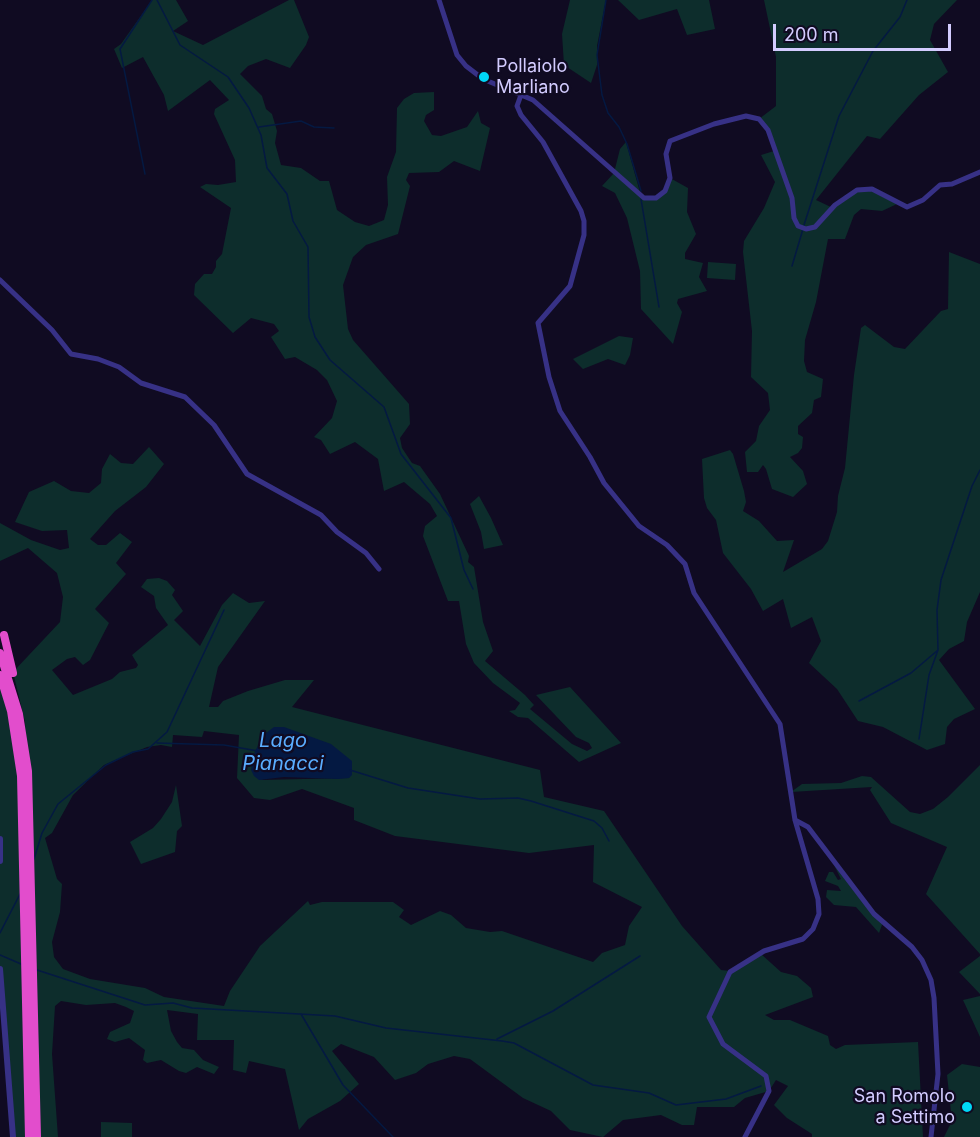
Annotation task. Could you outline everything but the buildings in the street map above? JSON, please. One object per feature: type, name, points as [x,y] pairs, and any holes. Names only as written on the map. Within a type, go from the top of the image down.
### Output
[{"type":"highway","points":[[4,635],[25,722],[24,741]]},
{"type":"highway","points":[[0,652],[14,692],[24,741],[30,807],[37,1137]]},
{"type":"highway","points":[[0,675],[10,711],[21,776],[29,1137]]},
{"type":"street","points":[[439,0],[457,55],[466,66],[483,79],[533,100],[638,195],[649,199],[665,191],[670,178],[666,154],[670,141],[675,137],[746,116],[759,119],[768,130],[792,198],[794,218],[798,226],[806,229],[815,227],[835,205],[857,190],[872,189],[907,207],[923,200],[940,185],[952,184],[980,172]]},
{"type":"street","points":[[521,95],[517,106],[521,115],[543,142],[581,211],[584,221],[584,235],[570,286],[538,323],[549,377],[560,411],[604,483],[639,526],[667,546],[685,564],[694,593],[778,717],[795,820],[818,899],[816,922],[803,939],[764,951],[730,972],[709,1017],[723,1044],[766,1076],[769,1091],[745,1137]]},
{"type":"street","points":[[0,280],[52,330],[71,354],[109,363],[141,383],[185,398],[214,425],[247,474],[321,515],[337,532],[366,553],[379,569]]},
{"type":"street","points":[[795,820],[808,827],[818,844],[833,858],[874,914],[912,947],[927,970],[934,998],[938,1074],[931,1137]]},
{"type":"street","points":[[0,839],[0,861]]},
{"type":"street","points":[[0,969],[14,1137]]},
{"type":"green space","points":[[152,0],[176,0],[188,21],[173,31],[203,45],[289,0],[294,0],[309,37],[290,68],[266,59],[248,66],[240,74],[262,96],[266,109],[272,114],[277,131],[275,143],[281,165],[301,168],[320,181],[329,181],[337,210],[355,222],[369,226],[384,220],[388,205],[387,177],[396,152],[397,108],[404,99],[414,93],[434,92],[434,110],[426,115],[424,121],[432,135],[441,136],[467,127],[478,111],[481,123],[490,128],[480,171],[454,161],[439,172],[409,173],[406,180],[410,186],[398,234],[366,245],[353,257],[343,285],[348,329],[353,340],[409,404],[410,424],[400,438],[402,448],[412,463],[420,466],[440,494],[469,556],[468,562],[474,567],[483,622],[493,651],[485,661],[525,695],[534,705],[530,709],[572,744],[587,751],[592,748],[589,743],[576,737],[536,695],[570,687],[621,743],[579,762],[528,718],[518,717],[509,711],[515,710],[520,703],[493,683],[474,663],[466,644],[459,601],[448,601],[423,536],[425,526],[437,516],[430,504],[404,482],[384,491],[378,459],[355,442],[330,454],[321,440],[314,437],[332,418],[337,401],[327,380],[317,370],[295,357],[285,359],[271,337],[279,331],[274,324],[251,318],[233,333],[194,295],[195,284],[204,274],[212,274],[216,261],[222,254],[231,208],[200,187],[206,184],[236,182],[235,160],[214,114],[215,109],[229,100],[210,80],[168,111],[164,95],[143,57],[122,68],[114,49],[121,44]]},
{"type":"green space","points":[[570,0],[606,0],[597,46],[597,65],[591,83],[564,65],[562,34]]},
{"type":"green space","points":[[618,0],[709,0],[715,29],[687,35],[677,9],[639,20]]},
{"type":"green space","points":[[764,0],[957,0],[934,24],[930,40],[948,72],[919,95],[880,139],[867,136],[816,200],[833,208],[847,195],[866,188],[897,204],[882,211],[861,209],[854,215],[845,239],[828,239],[816,302],[805,340],[804,361],[807,372],[823,379],[821,397],[814,400],[812,413],[798,426],[798,434],[803,437],[802,448],[790,457],[803,471],[807,484],[793,497],[772,489],[763,465],[758,472],[747,472],[745,452],[756,441],[759,426],[770,410],[768,393],[751,377],[752,331],[743,252],[744,241],[764,208],[775,182],[761,155],[774,151],[768,130],[759,119],[776,106],[776,57]]},
{"type":"green space","points":[[626,142],[641,196],[649,199],[665,191],[670,178],[688,188],[687,212],[696,234],[685,253],[685,259],[703,263],[699,277],[707,291],[678,299],[677,303],[682,312],[673,344],[641,309],[640,271],[627,218],[615,193],[602,186],[614,173],[620,149]]},
{"type":"green space","points":[[949,252],[980,264],[980,592],[967,622],[964,641],[949,649],[939,660],[975,709],[954,719],[947,727],[945,744],[927,750],[883,727],[858,721],[837,689],[809,663],[821,641],[812,617],[791,628],[783,599],[763,611],[751,589],[723,553],[716,520],[707,508],[704,498],[702,459],[730,450],[733,454],[746,502],[743,511],[759,521],[777,541],[794,540],[783,572],[822,549],[828,541],[837,512],[838,496],[845,468],[861,328],[865,325],[894,347],[905,349],[941,311],[948,309]]},
{"type":"green space","points":[[708,262],[736,264],[735,280],[707,278]]},
{"type":"green space","points":[[619,336],[633,338],[630,355],[625,365],[608,359],[583,369],[573,359]]},
{"type":"green space","points":[[149,447],[164,464],[146,487],[115,511],[90,539],[98,545],[106,545],[120,533],[132,542],[116,563],[126,574],[95,609],[109,623],[90,660],[83,665],[75,657],[67,659],[52,670],[73,695],[112,679],[120,672],[136,668],[138,665],[132,655],[168,625],[156,608],[154,596],[141,587],[147,579],[159,578],[167,581],[175,590],[172,595],[183,611],[174,620],[200,646],[222,605],[233,593],[249,603],[265,601],[218,667],[209,707],[218,707],[223,701],[285,680],[314,680],[292,707],[540,770],[544,797],[604,811],[682,926],[721,970],[730,971],[761,954],[781,972],[797,976],[811,988],[813,997],[765,1015],[774,1020],[790,1020],[828,1036],[830,1045],[836,1049],[845,1045],[918,1042],[923,1137],[812,1137],[812,1134],[787,1118],[774,1105],[788,1086],[776,1080],[769,1091],[745,1098],[734,1107],[697,1107],[694,1125],[682,1125],[661,1115],[623,1120],[603,1137],[570,1130],[551,1111],[523,1098],[470,1059],[454,1056],[428,1064],[416,1073],[395,1080],[374,1057],[341,1044],[332,1051],[359,1084],[340,1101],[308,1119],[299,1130],[285,1069],[249,1061],[246,1073],[233,1070],[234,1040],[197,1040],[198,1014],[167,1010],[171,1031],[177,1042],[182,1048],[194,1050],[203,1060],[219,1067],[214,1074],[197,1067],[186,1073],[161,1060],[147,1063],[143,1060],[145,1050],[129,1038],[115,1042],[107,1039],[110,1032],[130,1023],[134,1011],[126,1007],[115,1003],[86,1005],[61,1001],[55,1006],[52,1054],[58,1137],[37,1137],[25,722],[13,672],[60,622],[63,597],[57,573],[28,548],[0,561],[0,523],[31,540],[60,550],[69,548],[67,530],[42,531],[15,522],[29,492],[54,481],[71,491],[89,493],[101,483],[102,469],[110,454],[121,463],[133,464]],"holes":[[[204,731],[239,735],[237,778],[254,798],[270,800],[302,789],[354,808],[354,820],[395,836],[529,853],[594,845],[593,882],[642,907],[629,926],[625,945],[602,953],[593,962],[502,931],[490,932],[466,928],[451,915],[440,911],[411,925],[399,917],[404,910],[393,902],[322,902],[310,905],[308,901],[260,946],[230,991],[224,1006],[164,997],[145,988],[90,979],[63,969],[54,957],[52,942],[60,912],[62,884],[57,879],[45,838],[52,833],[73,795],[104,765],[147,747],[161,745],[172,747],[173,735],[202,737]],[[352,761],[349,778],[259,780]]]},
{"type":"green space","points":[[479,496],[503,545],[484,549],[481,532],[470,504]]},
{"type":"green space","points":[[0,675],[17,745],[29,1137],[13,1137],[0,969]]},
{"type":"green space","points":[[980,765],[980,954],[926,894],[947,847],[891,823],[870,790],[872,787],[791,792],[802,784],[841,783],[862,776],[871,777],[910,812],[920,814],[933,809],[948,797]]},
{"type":"green space","points":[[176,785],[182,826],[177,831],[175,852],[141,864],[130,842],[153,828],[161,819],[172,802]]},
{"type":"green space","points":[[834,865],[883,922],[879,933],[856,907],[834,905],[826,897],[827,890],[841,891],[838,886],[825,881],[829,872],[833,872],[838,880],[841,879]]},
{"type":"green space","points":[[980,956],[980,994],[959,972]]},
{"type":"green space","points":[[980,996],[980,1037],[963,1000]]},
{"type":"green space","points":[[962,1064],[980,1067],[980,1137],[944,1137],[952,1121],[947,1075]]},
{"type":"green space","points":[[101,1122],[132,1123],[132,1137],[101,1137]]},
{"type":"water","name":"Lago Pianacci","points":[[274,727],[284,727],[331,744],[352,761],[352,775],[349,778],[338,779],[284,777],[259,780],[251,770],[255,751],[266,733]]},
{"type":"waterway","points":[[145,174],[120,49],[152,0]]},
{"type":"waterway","points":[[157,0],[180,45],[228,77],[249,108],[261,135],[267,168],[287,194],[293,221],[308,247],[309,317],[315,337],[330,360],[384,407],[401,454],[451,518],[464,570],[473,589]]},
{"type":"waterway","points":[[606,0],[597,55],[602,95],[608,113],[619,127],[627,144],[641,191]]},
{"type":"waterway","points":[[804,225],[839,116],[873,51],[900,17],[907,0]]},
{"type":"waterway","points":[[259,127],[301,121],[314,127],[334,128]]},
{"type":"waterway","points":[[641,199],[659,307]]},
{"type":"waterway","points":[[792,266],[803,229]]},
{"type":"waterway","points":[[919,739],[929,675],[938,650],[937,610],[941,580],[972,486],[980,470]]},
{"type":"waterway","points":[[34,859],[42,833],[58,804],[106,765],[133,752],[148,749],[167,732],[224,610]]},
{"type":"waterway","points":[[859,701],[911,673],[938,650]]},
{"type":"waterway","points":[[157,743],[224,745],[258,751]]},
{"type":"waterway","points":[[350,770],[408,788],[480,799],[518,798],[531,801],[594,821],[602,828],[609,841]]},
{"type":"waterway","points":[[0,933],[20,894]]},
{"type":"waterway","points":[[0,955],[21,964]]},
{"type":"waterway","points":[[497,1039],[553,1011],[640,956]]},
{"type":"waterway","points":[[37,970],[145,1005],[173,1003],[192,1008],[335,1016],[386,1028],[514,1043],[593,1085],[649,1093],[676,1105],[726,1099],[761,1086]]},
{"type":"waterway","points":[[301,1014],[343,1085],[393,1137]]},
{"type":"place","name":"Pollaiolo Marliano","points":[[484,77]]},
{"type":"place","name":"San Romolo a Settimo","points":[[967,1107]]}]
